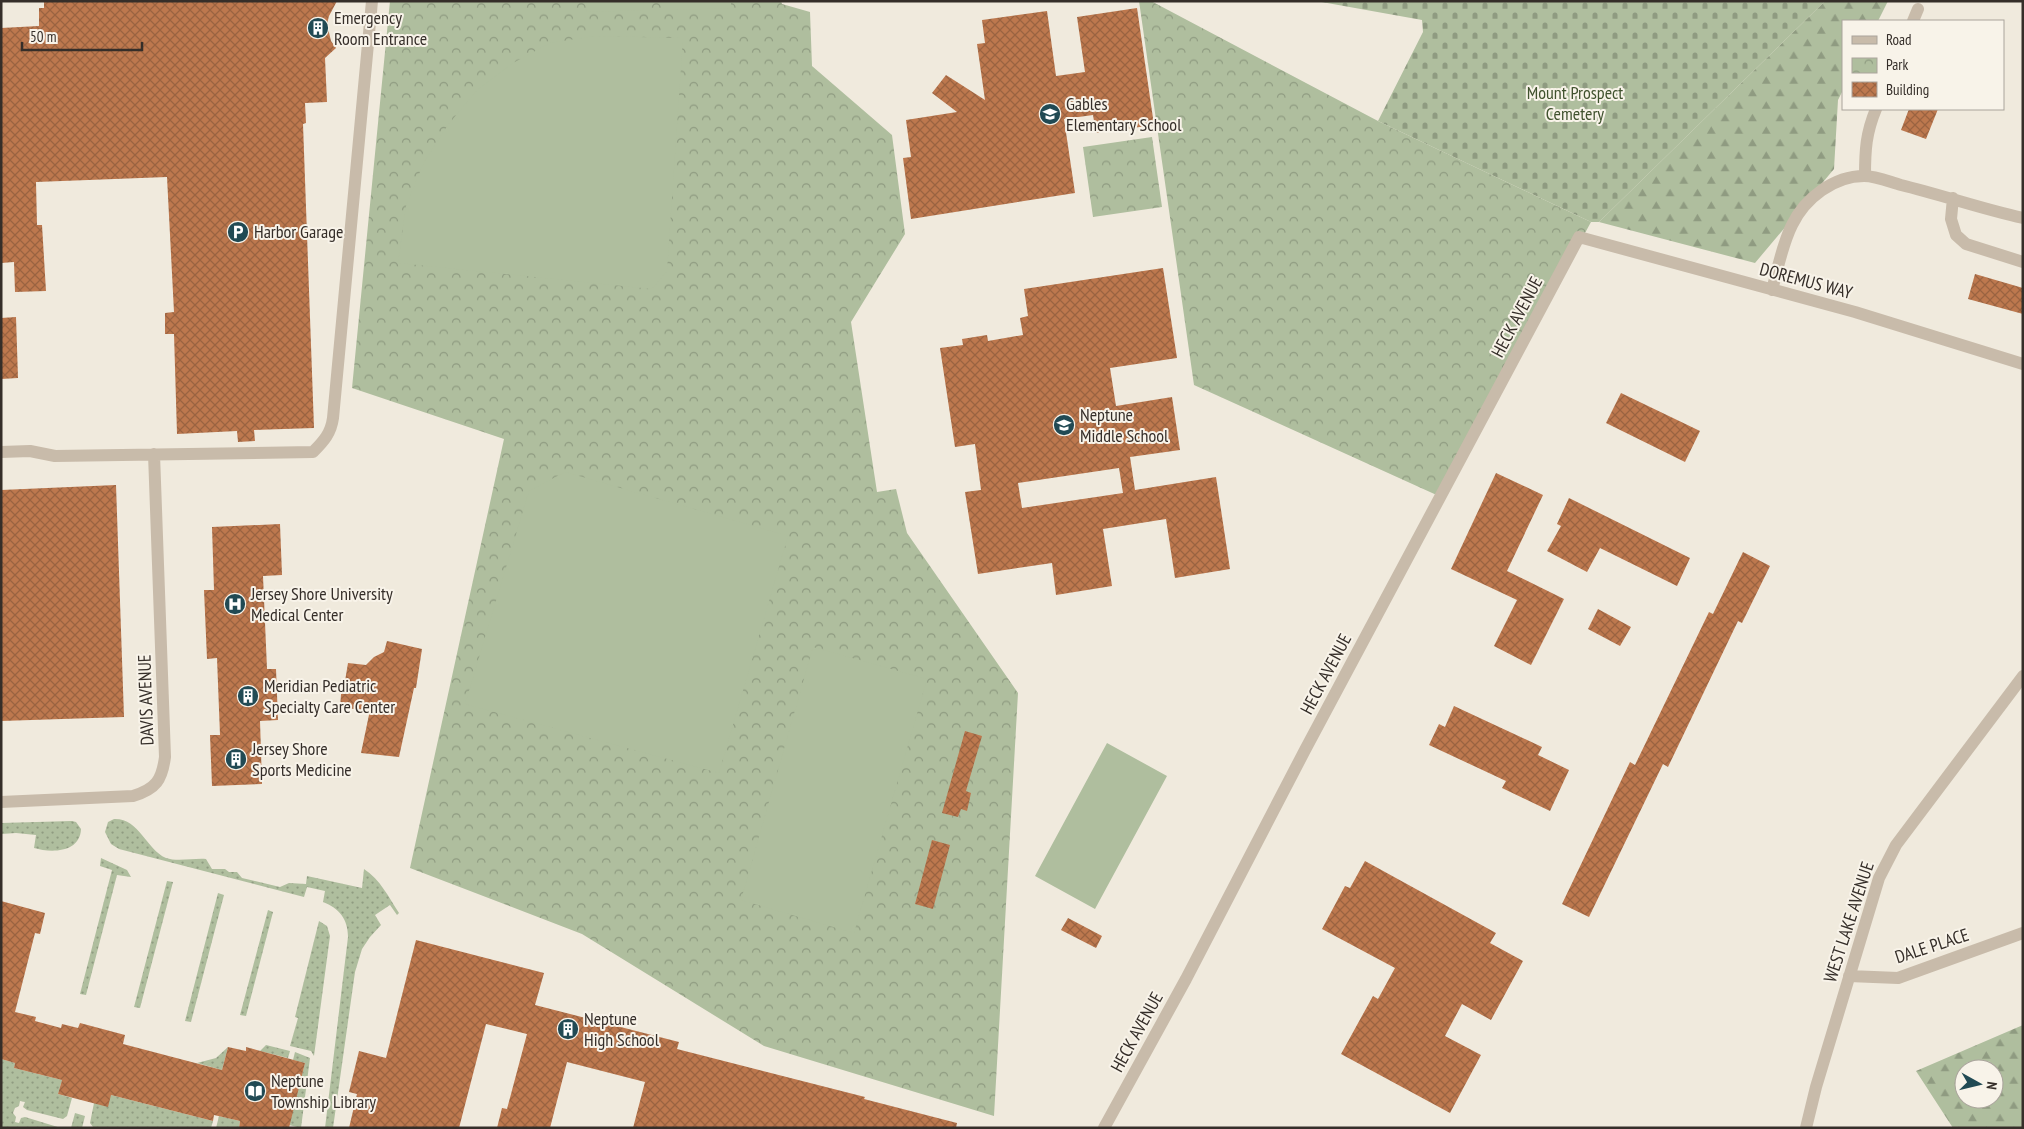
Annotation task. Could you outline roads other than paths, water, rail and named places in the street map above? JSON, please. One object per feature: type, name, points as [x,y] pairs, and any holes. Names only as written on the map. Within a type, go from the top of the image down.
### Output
[{"type":"street","points":[[1,452],[30,451],[55,456],[313,452],[330,432],[343,319],[372,1]]},
{"type":"street","points":[[1913,20],[1918,9]]},
{"type":"street","points":[[1865,176],[1865,146],[1868,128],[1876,110]]},
{"type":"street","points":[[1772,290],[1792,224],[1804,206],[1814,196],[1832,184],[1846,179],[1865,176],[2023,218]]},
{"type":"street","points":[[1953,198],[1951,220],[1956,235],[1966,244],[2023,262]]},
{"type":"street","name":"DOREMUS WAY","points":[[1579,237],[1855,312],[2023,364]]},
{"type":"street","name":"HECK AVENUE","points":[[1104,1128],[1190,970],[1579,237]]},
{"type":"street","name":"DAVIS AVENUE","points":[[1,802],[133,796],[151,788],[158,782],[163,773],[165,757],[154,454]]},
{"type":"street","name":"WEST LAKE AVENUE","points":[[1806,1128],[1816,1087],[1880,878],[1896,845],[2023,676]]},
{"type":"street","name":"DALE PLACE","points":[[1849,976],[1898,978],[2023,933]]},
{"type":"place","name":"Emergency Room Entrance","points":[[318,28]]},
{"type":"place","name":"Gables Elementary School","points":[[1050,114]]},
{"type":"place","name":"Harbor Garage","points":[[238,232]]},
{"type":"place","name":"Neptune Middle School","points":[[1064,425]]},
{"type":"place","name":"Jersey Shore University Medical Center","points":[[235,604]]},
{"type":"place","name":"Meridian Pediatric Specialty Care Center","points":[[248,696]]},
{"type":"place","name":"Jersey Shore Sports Medicine","points":[[236,759]]},
{"type":"place","name":"Neptune High School","points":[[568,1029]]},
{"type":"place","name":"Neptune Township Library","points":[[255,1091]]},
{"type":"park label","name":"Mount Prospect Cemetery","points":[[1575,104]]}]
